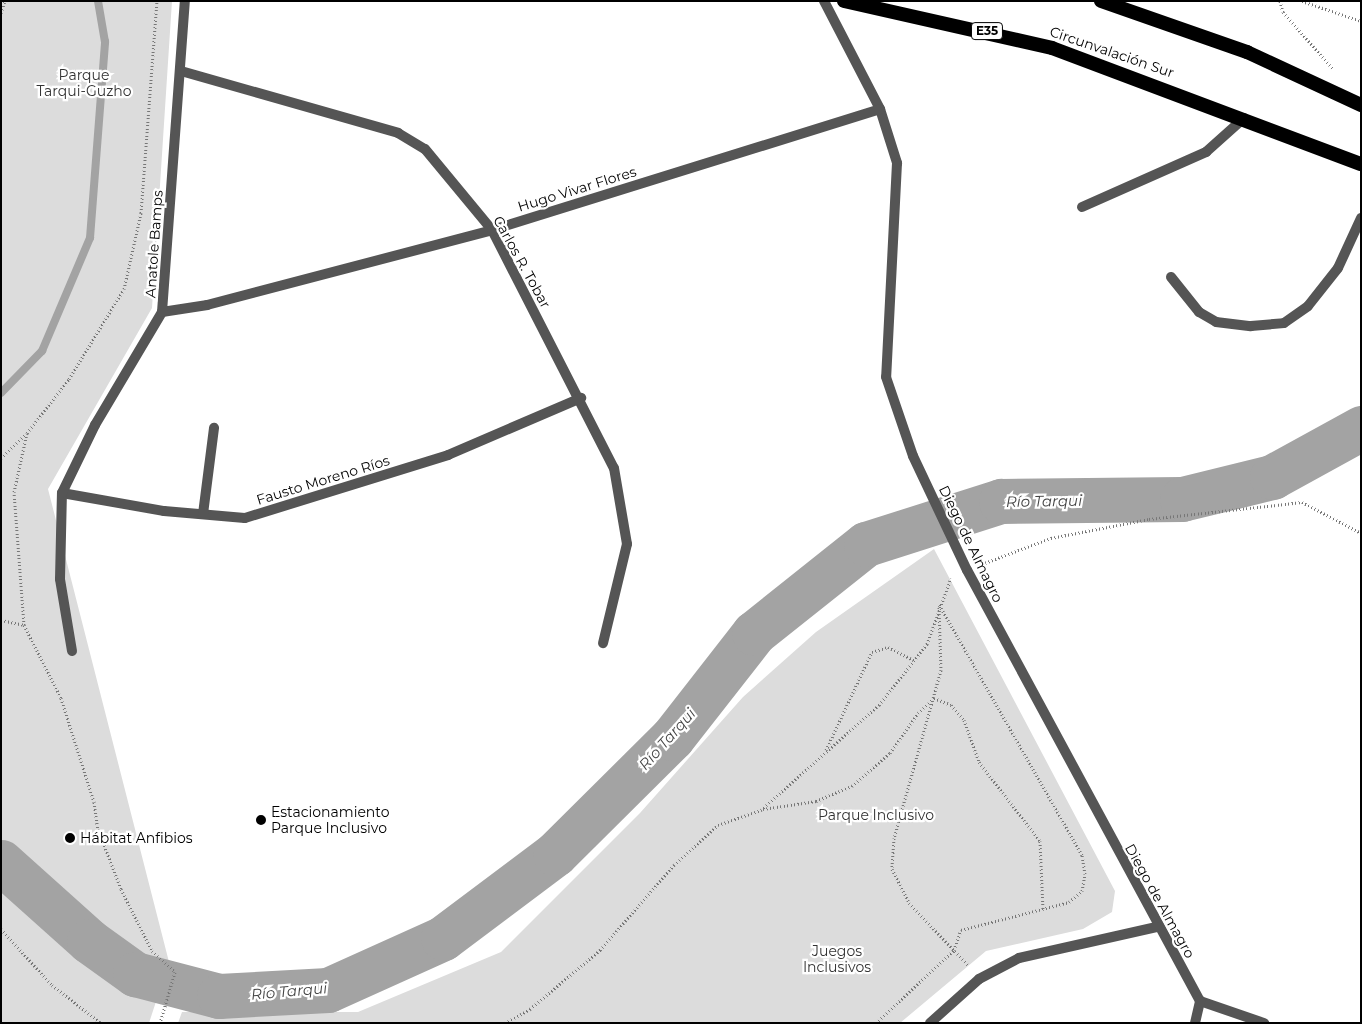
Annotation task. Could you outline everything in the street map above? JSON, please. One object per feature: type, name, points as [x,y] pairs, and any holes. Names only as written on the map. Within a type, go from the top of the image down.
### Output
[{"type":"highway","name":"Circunvalación Sur","points":[[844,1],[1052,48],[1244,118],[1361,164]]},
{"type":"highway","points":[[1101,1],[1247,52],[1361,105]]},
{"type":"street","name":"Anatole Bamps","points":[[62,493],[95,425],[162,312],[185,1]]},
{"type":"street","name":"Diego de Almagro","points":[[824,1],[880,109],[896,163],[886,377],[914,456],[967,570],[1157,927],[1200,1001]]},
{"type":"street","name":"Carlos R. Tobar","points":[[181,71],[398,133],[425,150],[492,230],[581,398],[614,468],[627,544],[603,643]]},
{"type":"street","name":"Hugo Vivar Flores","points":[[162,312],[207,305],[492,230],[880,109]]},
{"type":"street","points":[[1082,206],[1206,152],[1244,118]]},
{"type":"street","points":[[1171,277],[1199,312],[1216,322],[1250,326],[1284,323],[1308,306],[1338,268],[1361,218]]},
{"type":"street","name":"Fausto Moreno Ríos","points":[[62,493],[202,514],[245,518],[290,506],[448,454],[581,398]]},
{"type":"street","points":[[202,514],[214,428]]},
{"type":"street","points":[[62,493],[60,578],[72,651]]},
{"type":"street","points":[[930,1023],[979,979],[1020,958],[1157,927]]},
{"type":"street","points":[[1195,1023],[1200,1001],[1264,1023]]},
{"type":"path","points":[[1,13],[5,1]]},
{"type":"path","points":[[1,458],[27,433],[69,378],[124,289],[140,213],[157,1]]},
{"type":"path","points":[[1280,1],[1283,12],[1336,72]]},
{"type":"path","points":[[1302,1],[1361,21]]},
{"type":"path","points":[[27,433],[14,492],[24,625],[71,719],[98,829],[121,889],[152,951],[176,972],[160,1023]]},
{"type":"path","points":[[761,810],[879,705],[928,644],[939,604],[950,579],[967,570],[1052,538],[1149,519],[1302,502],[1361,533]]},
{"type":"path","points":[[939,604],[941,670],[894,838],[892,869],[909,903],[979,979]]},
{"type":"path","points":[[876,1023],[954,950],[961,930],[1069,902],[1082,891],[1082,855],[939,604]]},
{"type":"path","points":[[1,620],[24,625]]},
{"type":"path","points":[[825,753],[872,652],[888,647],[916,661]]},
{"type":"path","points":[[505,1023],[530,1009],[600,950],[674,865],[718,826],[761,810],[816,801],[852,786],[890,753],[918,713],[934,698]]},
{"type":"path","points":[[934,698],[951,705],[964,720],[979,762],[1040,841],[1043,910]]},
{"type":"path","points":[[1,929],[52,985],[101,1023]]},
{"type":"green space","name":"Parque Tarqui-Guzho","points":[[1,1],[172,1],[152,308],[48,489],[169,962],[149,1023],[1,1023]]},
{"type":"green space","name":"Parque Inclusivo","points":[[934,549],[1115,891],[1112,912],[1083,929],[986,951],[900,1023],[178,1023],[182,1012],[358,1012],[501,952],[640,813],[743,697],[816,632]]},
{"type":"waterway","points":[[1,393],[42,351],[90,238],[105,42],[98,1]]},
{"type":"waterway","name":"Río Tarqui","points":[[1,862],[89,941],[135,974],[219,996],[328,990],[443,938],[555,854],[672,738],[754,633],[866,544],[1001,501],[1182,499],[1272,477],[1361,428]]},
{"type":"place","name":"Estacionamiento Parque Inclusivo","points":[[261,820]]},
{"type":"place","name":"Hábitat Anfibios","points":[[70,838]]},
{"type":"park label","name":"Juegos Inclusivos","points":[[837,960]]}]
